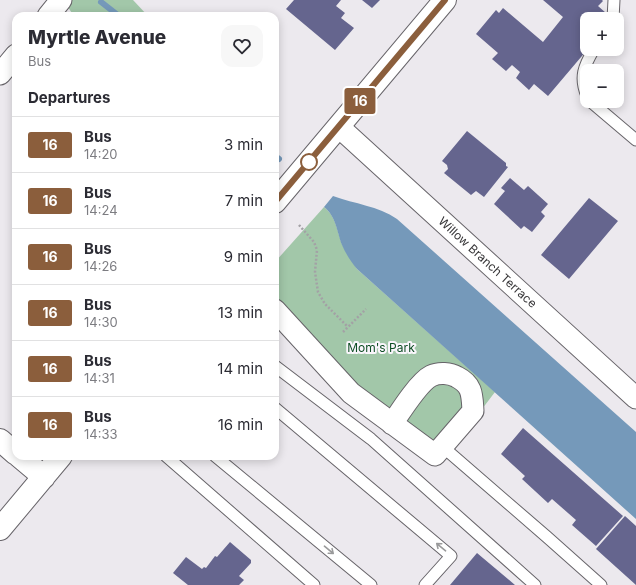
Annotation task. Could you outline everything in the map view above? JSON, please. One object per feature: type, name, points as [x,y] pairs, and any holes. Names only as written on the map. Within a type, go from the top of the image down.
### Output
[{"type":"main road","points":[[279,197],[445,0]]},
{"type":"main road","points":[[0,440],[12,450]]},
{"type":"main road","points":[[24,460],[44,478]]},
{"type":"main road","points":[[0,529],[58,460]]},
{"type":"street","points":[[0,74],[12,59]]},
{"type":"street","name":"Willow Branch Terrace","points":[[339,127],[636,398]]},
{"type":"street","points":[[279,314],[352,393],[392,424],[436,455],[442,446],[473,411],[472,392],[462,379],[450,373],[431,376],[417,388],[392,424]]},
{"type":"lane","points":[[613,12],[614,0]]},
{"type":"lane","points":[[598,108],[636,140]]},
{"type":"lane","points":[[279,369],[371,439],[535,585]]},
{"type":"lane","points":[[279,411],[451,556],[425,585]]},
{"type":"lane","points":[[442,446],[601,585]]},
{"type":"lane","points":[[171,460],[314,585]]},
{"type":"lane","points":[[220,460],[372,585]]},
{"type":"path","points":[[299,225],[314,242],[317,250],[315,272],[318,292],[325,304],[348,327]]},
{"type":"path","points":[[343,332],[366,309]]},
{"type":"green space","points":[[67,0],[133,0],[144,12],[71,12],[65,3]]},
{"type":"green space","name":"Mom's Park","points":[[324,207],[334,219],[342,244],[357,269],[495,392],[447,455],[372,398],[340,370],[279,301],[279,258]]},
{"type":"water","points":[[333,196],[374,208],[397,219],[636,432],[636,519],[357,269],[342,245],[334,220],[324,207]]},
{"type":"building","points":[[294,0],[341,0],[336,6],[345,13],[341,18],[354,28],[335,50],[286,9]]},
{"type":"building","points":[[362,0],[380,0],[372,8]]},
{"type":"building","points":[[543,0],[603,1],[598,6],[605,12],[580,12],[580,56],[582,56],[548,96],[534,84],[529,90],[516,78],[520,72],[512,65],[506,71],[492,59],[498,53],[476,34],[496,10],[499,13],[503,8],[543,42],[563,17]]},
{"type":"building","points":[[467,131],[506,163],[506,166],[508,167],[484,197],[476,191],[471,195],[444,173],[448,169],[447,165],[442,161]]},
{"type":"building","points":[[510,178],[524,190],[528,186],[548,204],[541,212],[545,216],[532,232],[524,226],[521,229],[494,204],[505,191],[501,188]]},
{"type":"building","points":[[589,198],[618,221],[569,279],[541,255]]},
{"type":"building","points":[[523,428],[623,516],[596,546],[572,525],[576,520],[552,499],[548,503],[522,479],[525,476],[501,454]]},
{"type":"building","points":[[625,516],[636,526],[636,585],[596,549]]},
{"type":"building","points":[[230,542],[251,560],[251,563],[239,576],[244,580],[239,585],[188,585],[173,573],[186,557],[202,569],[204,567],[206,568],[215,556],[217,557]]},
{"type":"building","points":[[477,553],[515,585],[450,585]]},
{"type":"waterway","points":[[101,2],[114,12]]},
{"type":"bus line","name":"16","points":[[279,197],[445,0]]}]
